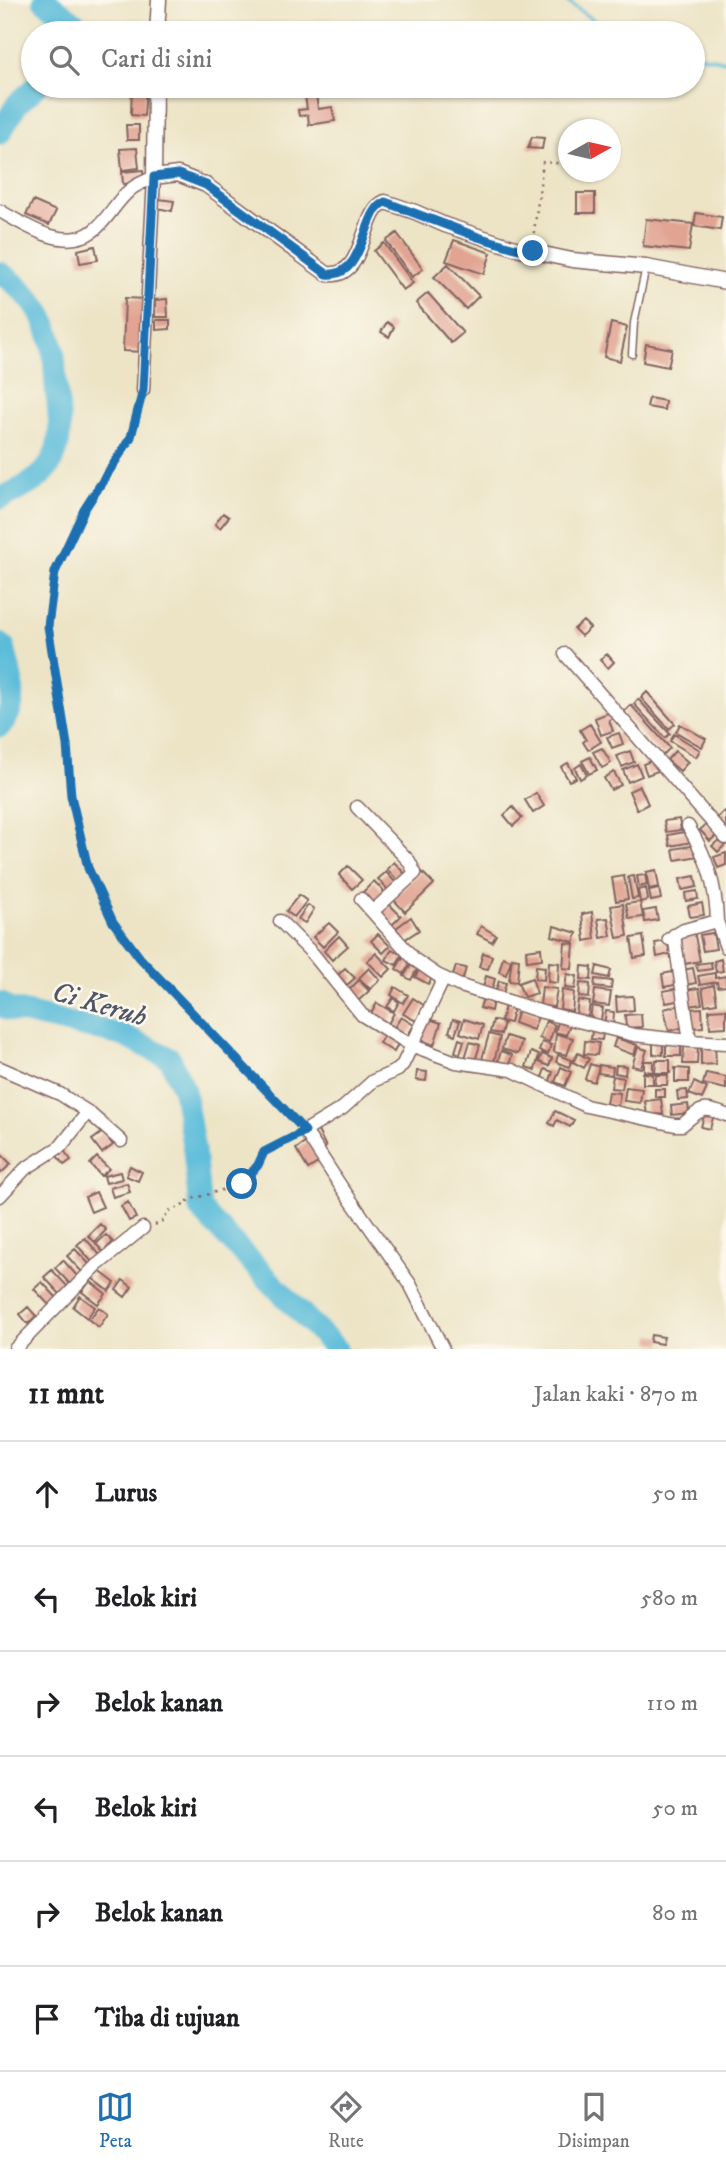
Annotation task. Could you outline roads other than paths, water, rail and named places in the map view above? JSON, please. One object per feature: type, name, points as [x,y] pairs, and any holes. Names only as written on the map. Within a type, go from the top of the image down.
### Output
[{"type":"street","points":[[158,21],[159,0]]},
{"type":"street","points":[[143,390],[154,177],[155,98]]},
{"type":"street","points":[[0,211],[40,233],[64,238],[79,237],[93,231],[131,189],[154,177],[178,174],[206,185],[327,274],[337,274],[345,270],[363,242],[376,209],[385,202],[515,248],[572,260],[646,267],[726,282]]},
{"type":"street","points":[[565,654],[726,838]]},
{"type":"street","points":[[357,807],[414,867],[415,873],[373,911]]},
{"type":"street","points":[[688,826],[703,850],[711,870],[717,921],[726,947]]},
{"type":"street","points":[[361,899],[415,960],[444,978],[481,994],[634,1035],[726,1043]]},
{"type":"street","points":[[280,921],[313,954],[362,1015],[411,1045],[456,1062],[512,1070],[586,1106],[675,1125],[682,1125],[694,1112],[705,1109],[726,1115]]},
{"type":"street","points":[[690,1041],[671,937],[684,930],[717,921]]},
{"type":"street","points":[[443,1349],[410,1284],[305,1131],[343,1108],[373,1082],[398,1070],[444,978]]},
{"type":"street","points":[[0,1068],[60,1094],[89,1112],[121,1141]]},
{"type":"street","points":[[0,1195],[25,1169],[61,1146],[89,1112]]},
{"type":"street","points":[[15,1349],[96,1266],[143,1228]]},
{"type":"lane","points":[[632,354],[634,323],[646,267]]},
{"type":"waterway","name":"Ci Keruh","points":[[44,0],[73,21]]},
{"type":"waterway","points":[[565,0],[595,21]]},
{"type":"waterway","points":[[705,57],[726,61]]},
{"type":"waterway","name":"Ci Keruh","points":[[0,133],[17,104],[24,98]]},
{"type":"waterway","name":"Ci Keruh","points":[[0,273],[27,295],[46,324],[53,348],[60,428],[54,457],[44,472],[27,485],[0,498]]},
{"type":"waterway","name":"Ci Keruh","points":[[0,644],[4,648],[9,668],[13,698],[7,717],[0,726]]},
{"type":"waterway","name":"Ci Keruh","points":[[0,1003],[8,1009],[122,1035],[170,1058],[184,1091],[200,1209],[336,1349]]}]
